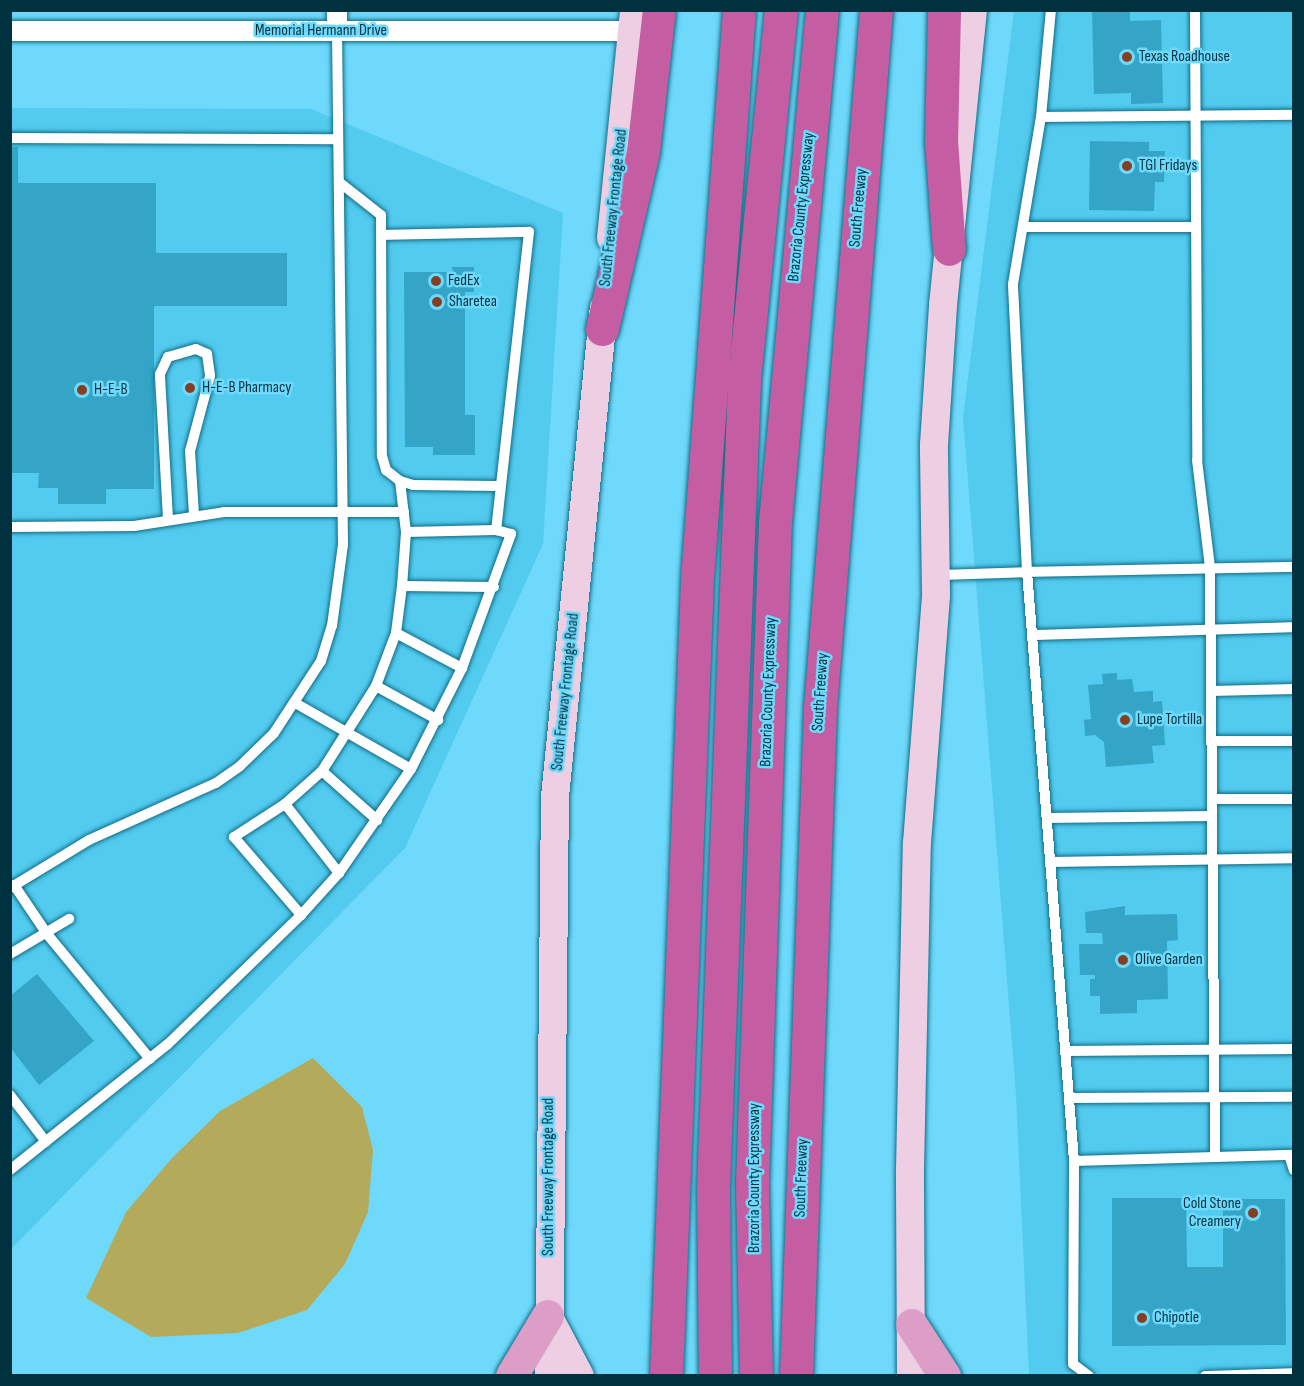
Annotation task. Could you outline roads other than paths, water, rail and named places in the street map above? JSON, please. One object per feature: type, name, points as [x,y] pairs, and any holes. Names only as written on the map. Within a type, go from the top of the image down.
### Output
[{"type":"highway","points":[[602,329],[643,152],[659,10]]},
{"type":"highway","points":[[666,1376],[697,579],[739,10]]},
{"type":"highway","points":[[715,1376],[713,1188],[744,392],[781,10]]},
{"type":"highway","name":"Brazoria County Expressway","points":[[756,1376],[753,1183],[775,522],[822,10]]},
{"type":"highway","name":"South Freeway","points":[[796,1376],[819,708],[876,10]]},
{"type":"highway","points":[[944,10],[941,141],[949,249]]},
{"type":"main road","points":[[911,1376],[910,1169],[917,843],[935,576],[934,445],[949,249],[973,10]]},
{"type":"main road","name":"South Freeway Frontage Road","points":[[549,1376],[555,797],[633,21]]},
{"type":"main road","points":[[512,1376],[548,1316]]},
{"type":"main road","points":[[548,1316],[580,1376]]},
{"type":"main road","points":[[889,1376],[912,1324]]},
{"type":"main road","points":[[912,1324],[945,1376]]},
{"type":"street","points":[[337,10],[337,32]]},
{"type":"street","name":"Memorial Hermann Drive","points":[[10,31],[337,32],[633,21]]},
{"type":"lane","points":[[1051,10],[1041,117],[1013,284],[1027,572],[1074,1161],[1073,1364],[1089,1376]]},
{"type":"lane","points":[[1195,10],[1197,460],[1210,568],[1215,1157]]},
{"type":"lane","points":[[150,1059],[46,934],[12,886],[89,840],[216,783],[256,752],[297,704],[321,661],[332,626],[342,566],[337,32]]},
{"type":"lane","points":[[1041,117],[1293,115]]},
{"type":"lane","points":[[10,138],[338,140]]},
{"type":"lane","points":[[339,182],[381,215],[383,235],[382,456],[386,470],[400,482],[413,485],[499,486]]},
{"type":"lane","points":[[1023,227],[1195,227]]},
{"type":"lane","points":[[383,235],[529,232],[499,486],[496,530]]},
{"type":"lane","points":[[168,519],[160,374],[168,357],[196,349],[207,354],[210,376],[190,451],[194,516]]},
{"type":"lane","points":[[301,915],[234,837],[285,804],[322,771],[376,686],[396,633],[402,586],[406,532],[400,482]]},
{"type":"lane","points":[[10,526],[134,526],[194,516],[404,512]]},
{"type":"lane","points":[[10,1170],[150,1059],[301,915],[339,873],[411,769],[438,720],[462,668],[494,587],[511,534],[496,530],[406,532]]},
{"type":"lane","points":[[935,576],[1293,567]]},
{"type":"lane","points":[[402,586],[494,587]]},
{"type":"lane","points":[[1032,635],[1293,627]]},
{"type":"lane","points":[[396,633],[462,668]]},
{"type":"lane","points":[[376,686],[438,720]]},
{"type":"lane","points":[[1211,691],[1293,689]]},
{"type":"lane","points":[[297,704],[411,769]]},
{"type":"lane","points":[[1212,741],[1293,741]]},
{"type":"lane","points":[[322,771],[377,820]]},
{"type":"lane","points":[[1212,799],[1293,799]]},
{"type":"lane","points":[[285,804],[339,873]]},
{"type":"lane","points":[[1047,818],[1212,816]]},
{"type":"lane","points":[[1050,862],[1293,858]]},
{"type":"lane","points":[[10,954],[69,919]]},
{"type":"lane","points":[[1065,1051],[1293,1049]]},
{"type":"lane","points":[[10,1095],[46,1142]]},
{"type":"lane","points":[[1069,1098],[1293,1097]]},
{"type":"lane","points":[[1074,1161],[1291,1155],[1293,1170]]},
{"type":"lane","points":[[1205,1376],[1293,1373]]},
{"type":"place","name":"Texas Roadhouse","points":[[1127,57]]},
{"type":"place","name":"TGI Fridays","points":[[1127,166]]},
{"type":"place","name":"FedEx","points":[[436,281]]},
{"type":"place","name":"Sharetea","points":[[437,302]]},
{"type":"place","name":"H-E-B Pharmacy","points":[[190,388]]},
{"type":"place","name":"H-E-B","points":[[82,390]]},
{"type":"place","name":"Lupe Tortilla","points":[[1125,720]]},
{"type":"place","name":"Olive Garden","points":[[1123,960]]},
{"type":"place","name":"Cold Stone Creamery","points":[[1253,1213]]},
{"type":"place","name":"Chipotle","points":[[1142,1318]]}]
